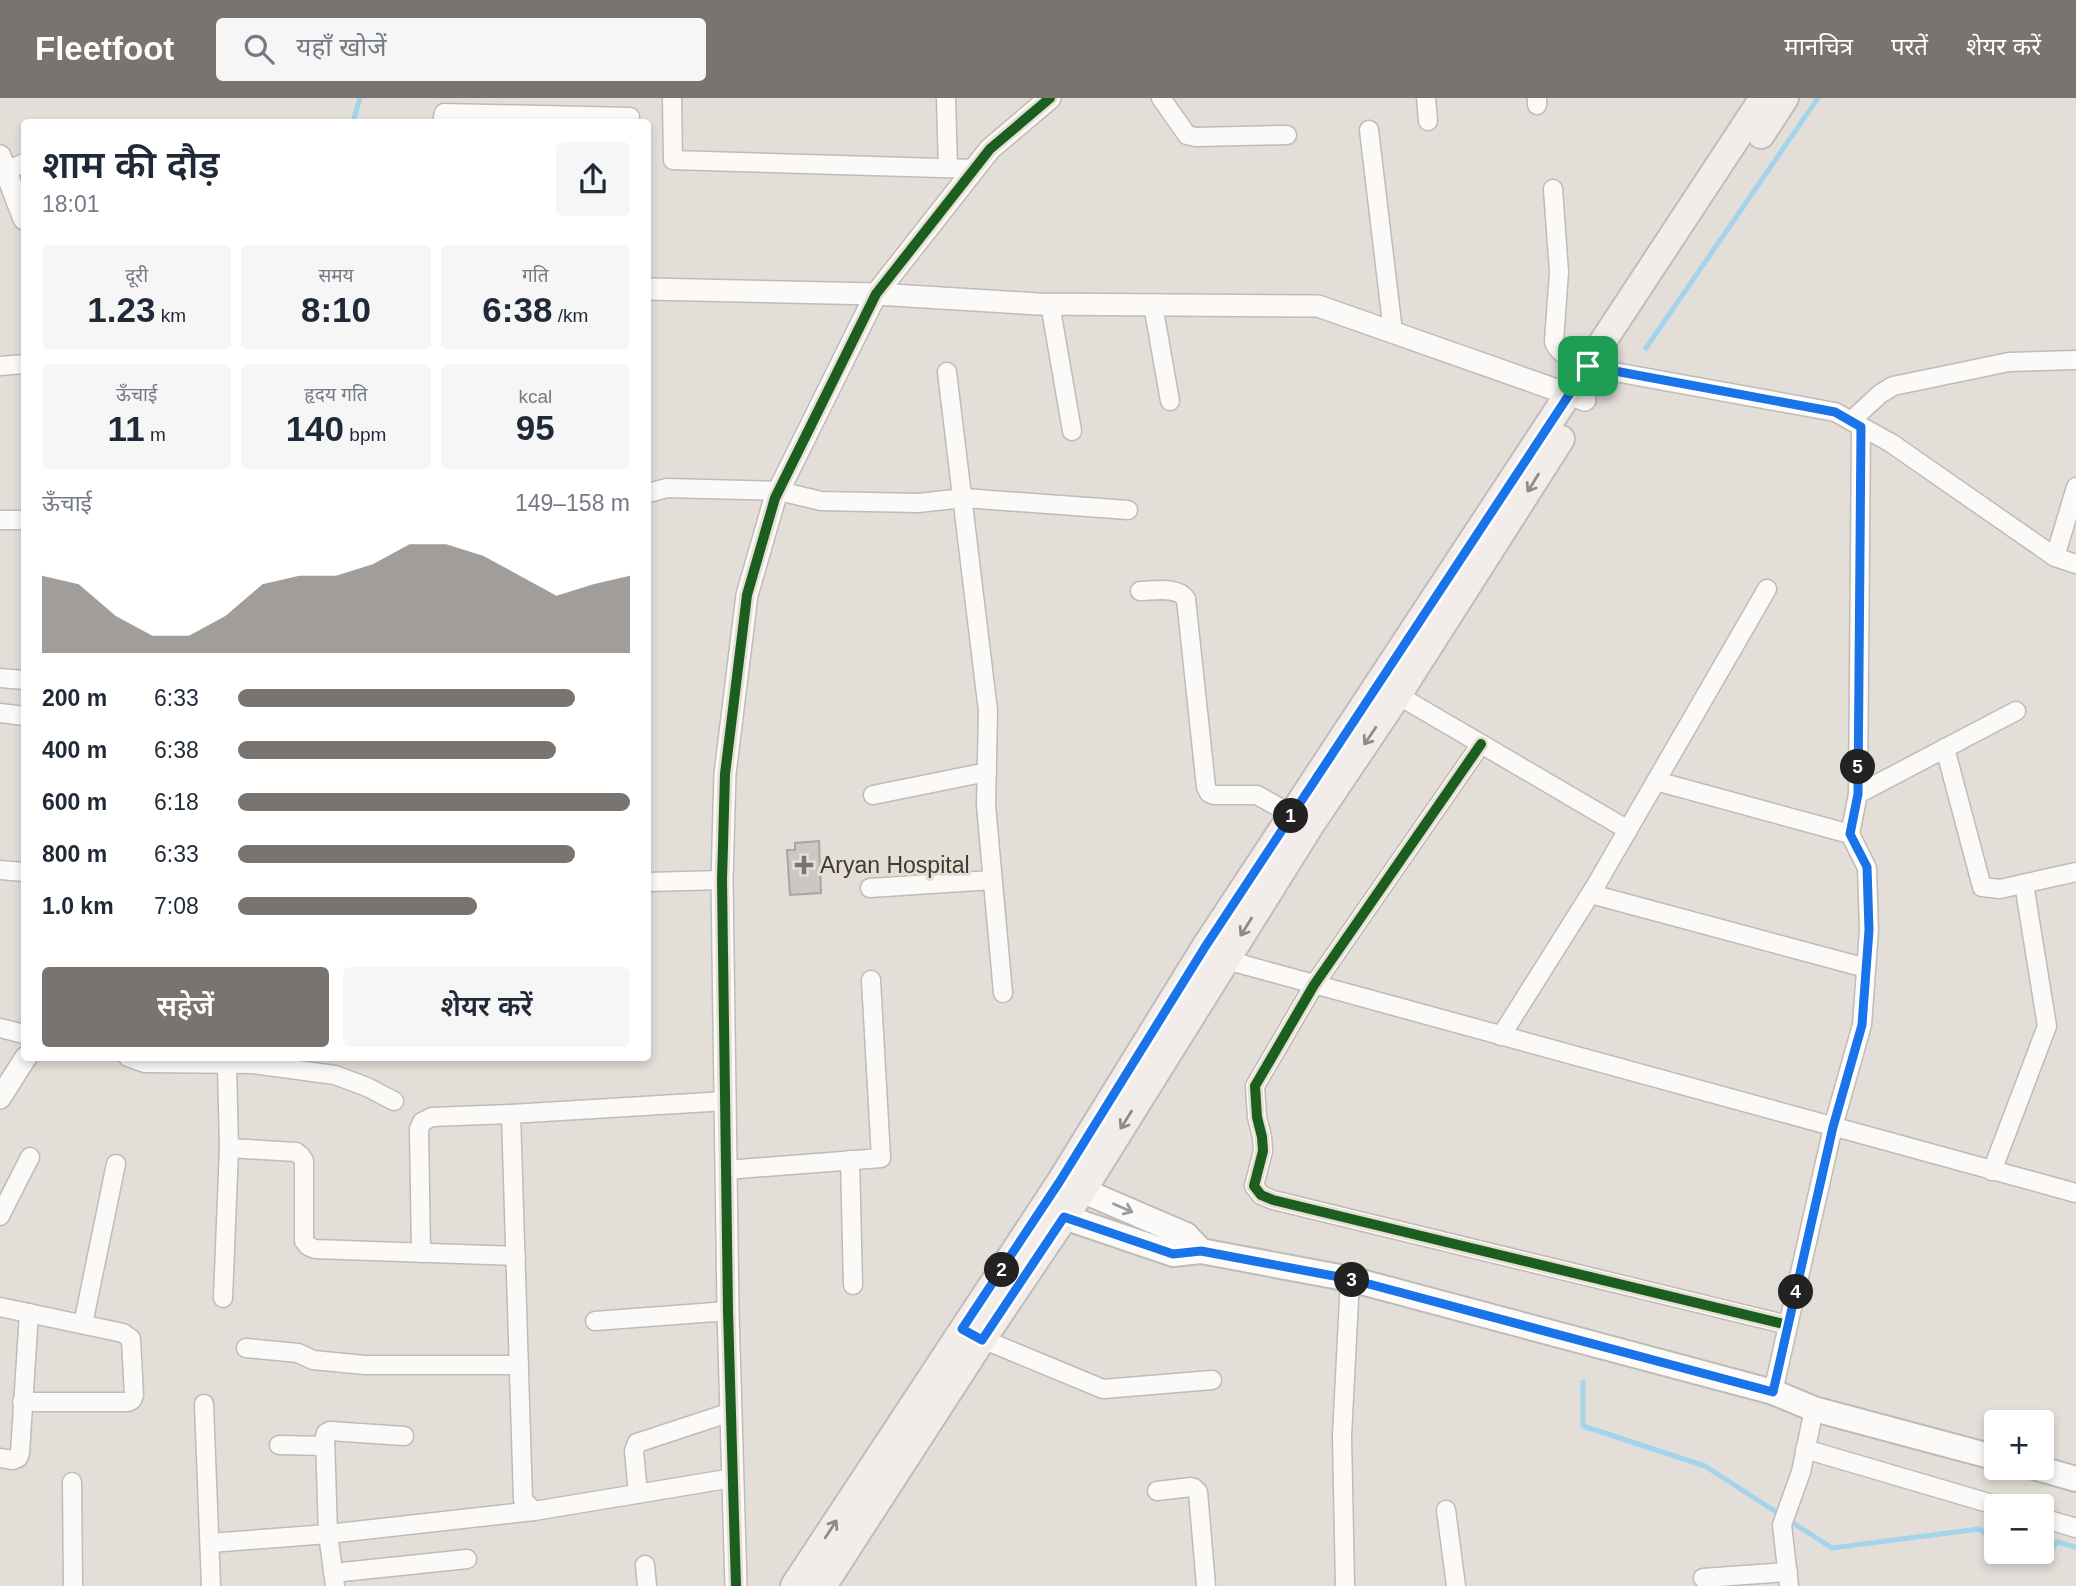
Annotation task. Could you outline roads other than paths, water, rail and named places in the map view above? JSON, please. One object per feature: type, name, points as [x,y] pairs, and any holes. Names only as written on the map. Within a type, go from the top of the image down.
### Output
[{"type":"main road","points":[[794,1586],[972,1335],[1071,1186],[1301,820],[1389,690],[1479,530],[1577,397],[1763,98]]},
{"type":"main road","points":[[1596,368],[1785,98]]},
{"type":"main road","points":[[1071,1186],[1186,1235],[1201,1251]]},
{"type":"main road","points":[[1054,1212],[1173,1254],[1201,1251],[1350,1279],[1773,1392],[1814,1409],[1984,1455]]},
{"type":"main road","points":[[823,1586],[972,1335]]},
{"type":"main road","points":[[2054,1473],[2076,1479]]},
{"type":"street","points":[[672,98],[673,160],[975,169]]},
{"type":"street","points":[[946,98],[948,168]]},
{"type":"street","points":[[736,1586],[728,1311],[722,880],[725,774],[747,595],[775,498],[876,294],[990,149],[1049,98]]},
{"type":"street","points":[[1161,98],[1186,135],[1287,135]]},
{"type":"street","points":[[1426,98],[1428,121]]},
{"type":"street","points":[[443,119],[444,113],[630,117]]},
{"type":"street","points":[[1369,130],[1394,332]]},
{"type":"street","points":[[10,163],[21,207]]},
{"type":"street","points":[[1553,189],[1559,272],[1555,347],[1559,351],[1596,368],[1835,412],[1891,443],[2055,557],[2076,564]]},
{"type":"street","points":[[651,289],[876,294],[1050,304],[1318,306],[1577,397]]},
{"type":"street","points":[[1050,304],[1073,431]]},
{"type":"street","points":[[1153,305],[1170,401]]},
{"type":"street","points":[[1773,1392],[1833,1127],[1862,1025],[1867,968],[1867,867],[1850,834],[1858,794],[1856,424],[1880,394],[1893,386],[2016,361],[2076,359]]},
{"type":"street","points":[[0,366],[21,364]]},
{"type":"street","points":[[947,372],[988,711],[986,806],[1003,993]]},
{"type":"street","points":[[2055,557],[2076,487]]},
{"type":"street","points":[[651,492],[667,488],[779,491],[821,501],[918,503],[964,499],[1128,509]]},
{"type":"street","points":[[0,520],[21,520]]},
{"type":"street","points":[[1501,1036],[1591,894],[1767,589]]},
{"type":"street","points":[[1140,591],[1177,591],[1186,599],[1206,787],[1209,793],[1257,795],[1301,820]]},
{"type":"street","points":[[0,678],[21,680]]},
{"type":"street","points":[[1389,690],[1628,830]]},
{"type":"street","points":[[1858,794],[2016,711]]},
{"type":"street","points":[[0,713],[21,716]]},
{"type":"street","points":[[1481,744],[1314,985],[1255,1086],[1256,1117],[1263,1151],[1254,1186],[1261,1195],[1273,1200],[1788,1325]]},
{"type":"street","points":[[1945,748],[1982,887],[2000,889],[2076,872]]},
{"type":"street","points":[[873,794],[987,772]]},
{"type":"street","points":[[1656,781],[1850,834]]},
{"type":"street","points":[[0,870],[21,872]]},
{"type":"street","points":[[651,882],[722,880]]},
{"type":"street","points":[[870,888],[992,880]]},
{"type":"street","points":[[1992,1171],[2047,1026],[2024,884]]},
{"type":"street","points":[[1591,894],[1867,968]]},
{"type":"street","points":[[1214,956],[2076,1193]]},
{"type":"street","points":[[726,1171],[881,1158],[871,980]]},
{"type":"street","points":[[0,1028],[21,1033]]},
{"type":"street","points":[[0,1098],[23,1061]]},
{"type":"street","points":[[139,1061],[174,1061]]},
{"type":"street","points":[[198,1061],[228,1064],[253,1061],[335,1074],[394,1101]]},
{"type":"street","points":[[223,1298],[229,1148],[228,1064]]},
{"type":"street","points":[[421,1253],[419,1129],[422,1122],[432,1117],[726,1101]]},
{"type":"street","points":[[511,1114],[523,1500],[534,1511]]},
{"type":"street","points":[[229,1148],[296,1152],[301,1156],[304,1161],[304,1241],[308,1247],[516,1256]]},
{"type":"street","points":[[0,1216],[30,1157]]},
{"type":"street","points":[[850,1160],[853,1286]]},
{"type":"street","points":[[83,1325],[116,1164]]},
{"type":"street","points":[[1345,1586],[1342,1436],[1350,1279]]},
{"type":"street","points":[[0,1307],[122,1333],[131,1339],[132,1400],[22,1402]]},
{"type":"street","points":[[595,1321],[728,1311]]},
{"type":"street","points":[[0,1458],[13,1460],[18,1458],[20,1453],[29,1313]]},
{"type":"street","points":[[972,1335],[1104,1389],[1212,1380]]},
{"type":"street","points":[[247,1348],[298,1353],[313,1360],[365,1365],[519,1365]]},
{"type":"street","points":[[204,1404],[212,1586]]},
{"type":"street","points":[[1703,1578],[1788,1579],[1785,1518],[1801,1472],[1814,1409]]},
{"type":"street","points":[[638,1494],[634,1451],[637,1443],[731,1412]]},
{"type":"street","points":[[404,1436],[330,1431],[325,1437],[328,1534],[334,1580],[467,1559]]},
{"type":"street","points":[[279,1445],[326,1446]]},
{"type":"street","points":[[1805,1449],[1984,1502]]},
{"type":"street","points":[[210,1543],[328,1534],[534,1511],[733,1478]]},
{"type":"street","points":[[72,1482],[73,1586]]},
{"type":"street","points":[[1157,1491],[1191,1487],[1198,1492],[1206,1586]]},
{"type":"street","points":[[1446,1510],[1456,1586]]},
{"type":"street","points":[[2054,1522],[2076,1528]]},
{"type":"street","points":[[645,1565],[647,1586]]},
{"type":"waterway","points":[[354,119],[360,98]]},
{"type":"waterway","points":[[1646,348],[1818,98]]},
{"type":"waterway","points":[[1583,1382],[1583,1426],[1705,1466],[1832,1548],[1979,1529],[1984,1533]]},
{"type":"waterway","points":[[2054,1546],[2057,1542],[2076,1547]]},
{"type":"place","name":"Aryan Hospital","points":[[804,865]]}]
